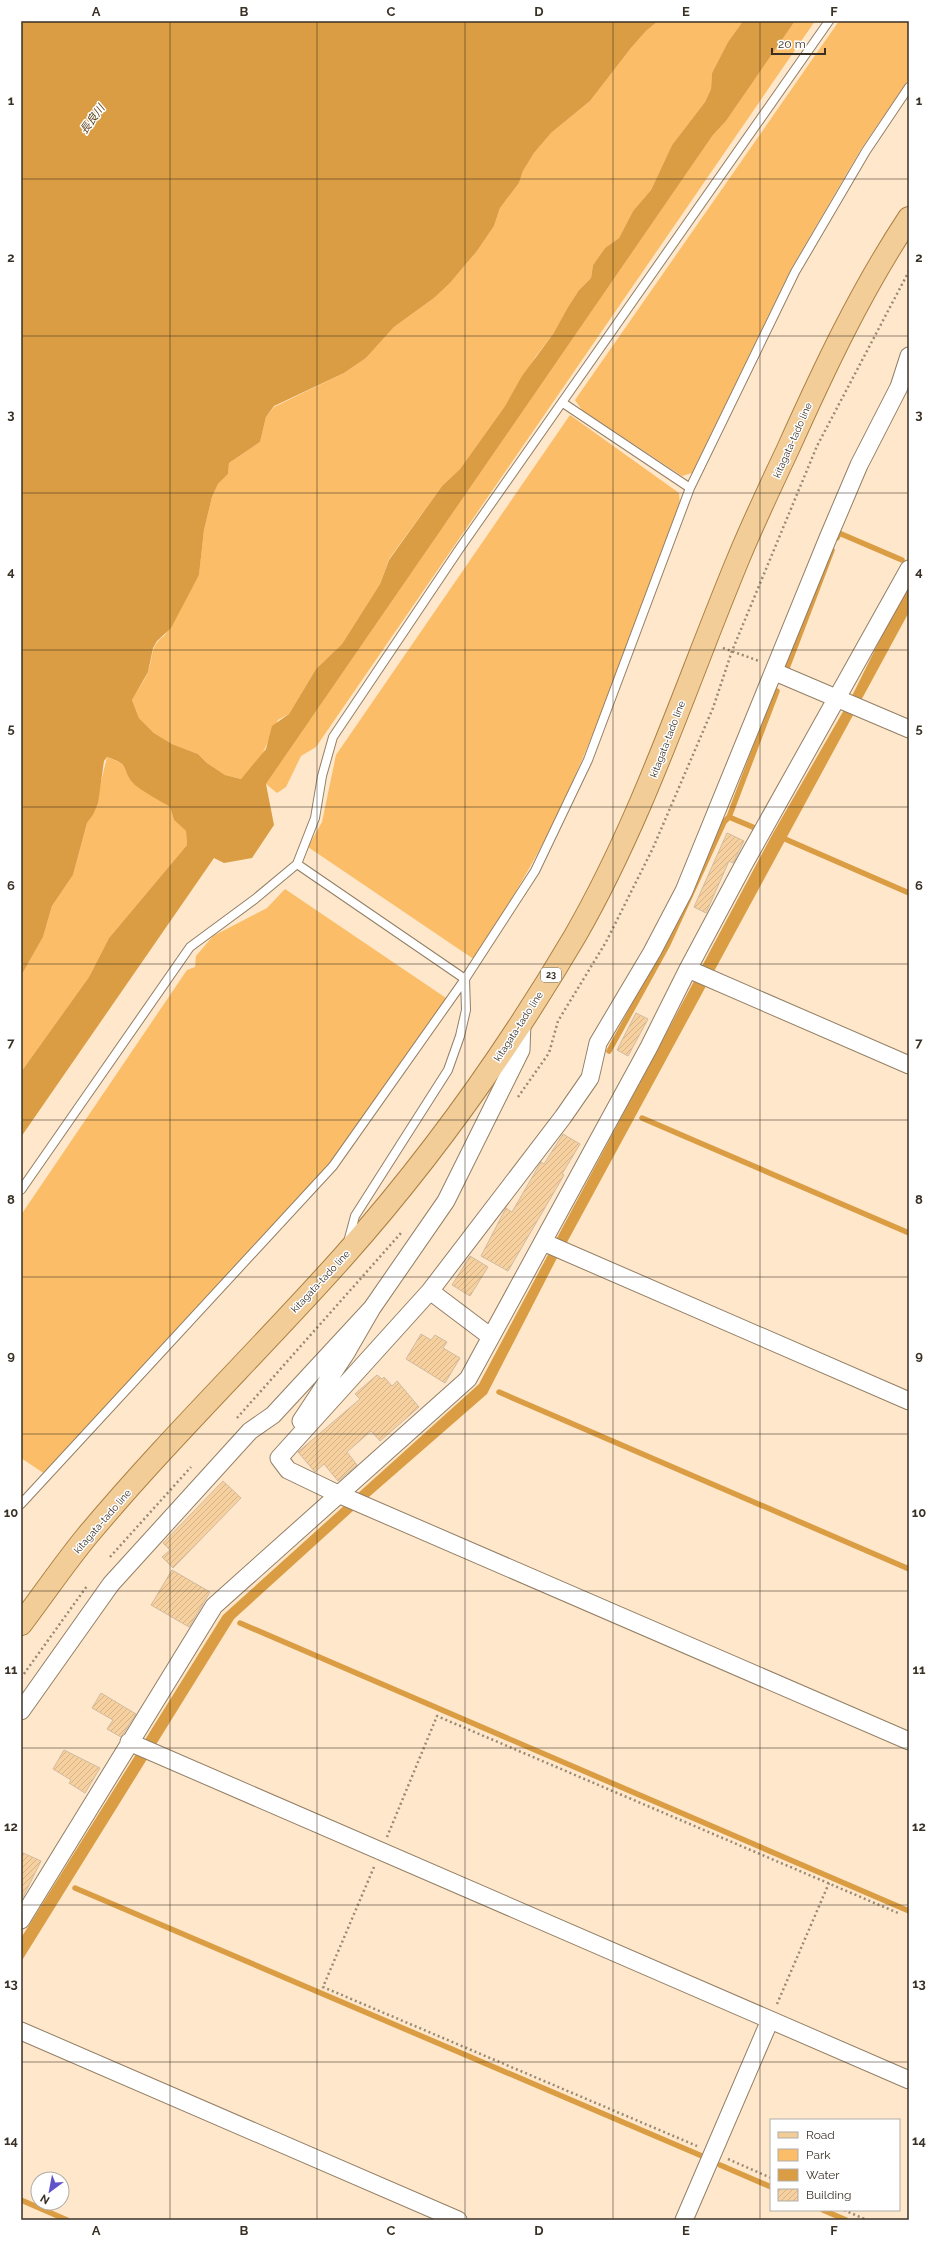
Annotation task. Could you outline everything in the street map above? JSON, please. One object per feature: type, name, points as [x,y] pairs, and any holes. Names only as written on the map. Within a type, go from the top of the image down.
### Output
[{"type":"main road","name":"kitagata-tado line","points":[[21,1624],[86,1538],[169,1444],[344,1256],[402,1187],[453,1122],[522,1023],[576,933],[610,868],[650,783],[740,555],[833,349],[878,265],[909,218]]},
{"type":"street","points":[[279,1458],[430,1291],[590,1078],[598,1043],[652,952],[684,891],[859,465],[899,387],[909,356]]},
{"type":"street","points":[[21,1920],[132,1744],[214,1606],[342,1496],[468,1379],[545,1243],[649,1047],[840,699],[909,569]]},
{"type":"street","points":[[776,669],[909,729]]},
{"type":"street","points":[[691,971],[909,1065]]},
{"type":"street","points":[[279,1458],[372,1308],[446,1201],[521,1050],[522,1023]]},
{"type":"street","points":[[545,1243],[909,1400]]},
{"type":"street","points":[[430,1291],[491,1337]]},
{"type":"street","points":[[21,1712],[111,1584],[250,1431],[273,1415],[372,1308]]},
{"type":"street","points":[[279,1458],[288,1470],[342,1496],[909,1741]]},
{"type":"street","points":[[132,1744],[909,2080]]},
{"type":"street","points":[[684,2220],[770,2020]]},
{"type":"street","points":[[21,2031],[458,2220]]},
{"type":"lane","points":[[21,1190],[190,947],[255,899],[297,864],[314,818],[322,776],[333,737],[460,548],[829,21]]},
{"type":"lane","points":[[21,1504],[333,1166],[465,979],[535,871],[588,760],[690,488],[795,272],[866,151],[909,87]]},
{"type":"lane","points":[[563,402],[690,488]]},
{"type":"lane","points":[[297,864],[465,979]]},
{"type":"lane","points":[[344,1256],[355,1216],[448,1070],[460,1036],[466,1010],[465,979]]},
{"type":"path","points":[[706,641],[776,669]]},
{"type":"path","points":[[770,2020],[829,1883]]},
{"type":"path","points":[[846,2211],[867,2220]]},
{"type":"green space","points":[[658,21],[743,21],[728,42],[712,73],[711,89],[705,102],[672,145],[651,190],[633,211],[619,238],[605,248],[593,265],[591,278],[579,290],[553,334],[536,356],[505,406],[460,469],[442,486],[389,559],[380,584],[342,644],[316,669],[289,714],[278,720],[261,757],[241,779],[225,775],[207,763],[198,754],[172,744],[154,733],[139,718],[132,700],[148,672],[156,643],[165,635],[199,575],[204,530],[212,497],[218,484],[228,474],[229,463],[260,442],[266,417],[274,407],[344,373],[366,358],[394,327],[434,298],[450,283],[477,251],[494,226],[500,208],[519,183],[523,171],[534,153],[551,133],[590,101],[631,48],[646,31]]},
{"type":"green space","points":[[795,21],[815,21],[316,747],[301,756],[286,787],[277,793],[266,784],[713,135],[726,121]]},
{"type":"green space","points":[[839,21],[909,21],[909,79],[861,149],[791,269],[692,473],[682,476],[582,410],[575,400]]},
{"type":"green space","points":[[570,415],[679,493],[680,505],[609,693],[562,805],[531,864],[475,960],[308,847],[322,822],[336,755]]},
{"type":"green space","points":[[107,757],[126,767],[133,783],[170,807],[174,820],[186,831],[187,845],[109,938],[89,977],[21,1072],[21,976],[43,937],[52,906],[73,875],[87,823],[93,815]]},
{"type":"green space","points":[[285,889],[449,1000],[384,1093],[329,1164],[45,1474],[21,1458],[21,1215],[187,970],[195,967],[196,956],[213,936],[267,908]]},
{"type":"water","name":"長良川","points":[[21,21],[658,21],[646,31],[631,48],[590,101],[551,133],[534,153],[523,171],[519,183],[500,208],[494,226],[477,251],[450,283],[434,298],[394,327],[366,358],[344,373],[274,406],[266,417],[260,442],[229,463],[228,474],[218,484],[212,497],[204,530],[199,575],[171,628],[157,641],[153,648],[148,672],[132,700],[139,718],[154,733],[172,744],[198,754],[207,763],[225,775],[241,779],[266,749],[272,726],[289,714],[316,669],[342,644],[380,584],[389,560],[442,486],[460,469],[505,406],[522,376],[553,334],[579,290],[591,278],[593,265],[605,248],[619,238],[633,211],[651,190],[672,145],[705,102],[711,89],[712,73],[728,42],[743,21],[795,21],[726,121],[713,135],[266,784],[274,825],[252,858],[224,863],[214,858],[21,1137],[21,1072],[89,977],[109,938],[187,845],[186,831],[174,820],[170,807],[135,785],[129,777],[123,764],[107,757],[104,761],[98,803],[93,815],[87,823],[73,875],[52,906],[43,937],[21,976]]},
{"type":"water","points":[[909,581],[909,612],[565,1246],[558,1256],[487,1394],[354,1510],[234,1619],[21,1962],[21,1938],[223,1615],[479,1384],[772,835],[852,696]]},
{"type":"building","points":[[727,833],[744,841],[733,863],[729,861],[706,913],[694,907]]},
{"type":"building","points":[[636,1013],[648,1019],[628,1056],[617,1050]]},
{"type":"building","points":[[563,1134],[580,1144],[562,1174],[564,1175],[508,1271],[481,1256],[506,1208],[512,1212],[541,1162],[544,1164]]},
{"type":"building","points":[[470,1256],[488,1267],[470,1296],[452,1285]]},
{"type":"building","points":[[421,1334],[431,1340],[435,1335],[447,1342],[443,1348],[460,1358],[445,1383],[406,1359]]},
{"type":"building","points":[[377,1375],[382,1379],[384,1377],[392,1386],[397,1381],[419,1407],[380,1441],[371,1431],[347,1452],[357,1465],[338,1481],[324,1464],[315,1472],[298,1452],[360,1399],[355,1394]]},
{"type":"building","points":[[223,1481],[241,1498],[173,1568],[162,1557],[170,1550],[163,1543]]},
{"type":"building","points":[[172,1570],[210,1592],[189,1627],[151,1605]]},
{"type":"building","points":[[101,1693],[136,1714],[121,1737],[107,1729],[113,1720],[92,1708]]},
{"type":"building","points":[[64,1750],[100,1768],[85,1793],[69,1783],[71,1780],[53,1769]]},
{"type":"building","points":[[21,1852],[41,1861],[21,1901]]},
{"type":"waterway","points":[[837,538],[839,533],[902,560]]},
{"type":"waterway","points":[[787,668],[832,550]]},
{"type":"waterway","points":[[729,817],[777,691]]},
{"type":"waterway","points":[[609,1051],[667,946],[724,822],[729,817],[755,828]]},
{"type":"waterway","points":[[785,839],[909,893]]},
{"type":"waterway","points":[[642,1118],[909,1233]]},
{"type":"waterway","points":[[499,1392],[909,1569]]},
{"type":"waterway","points":[[240,1623],[909,1911]]},
{"type":"waterway","points":[[75,1888],[702,2156]]},
{"type":"waterway","points":[[720,2165],[770,2187]]},
{"type":"waterway","points":[[21,2200],[67,2220]]},
{"type":"waterway","points":[[825,2211],[846,2220]]}]
